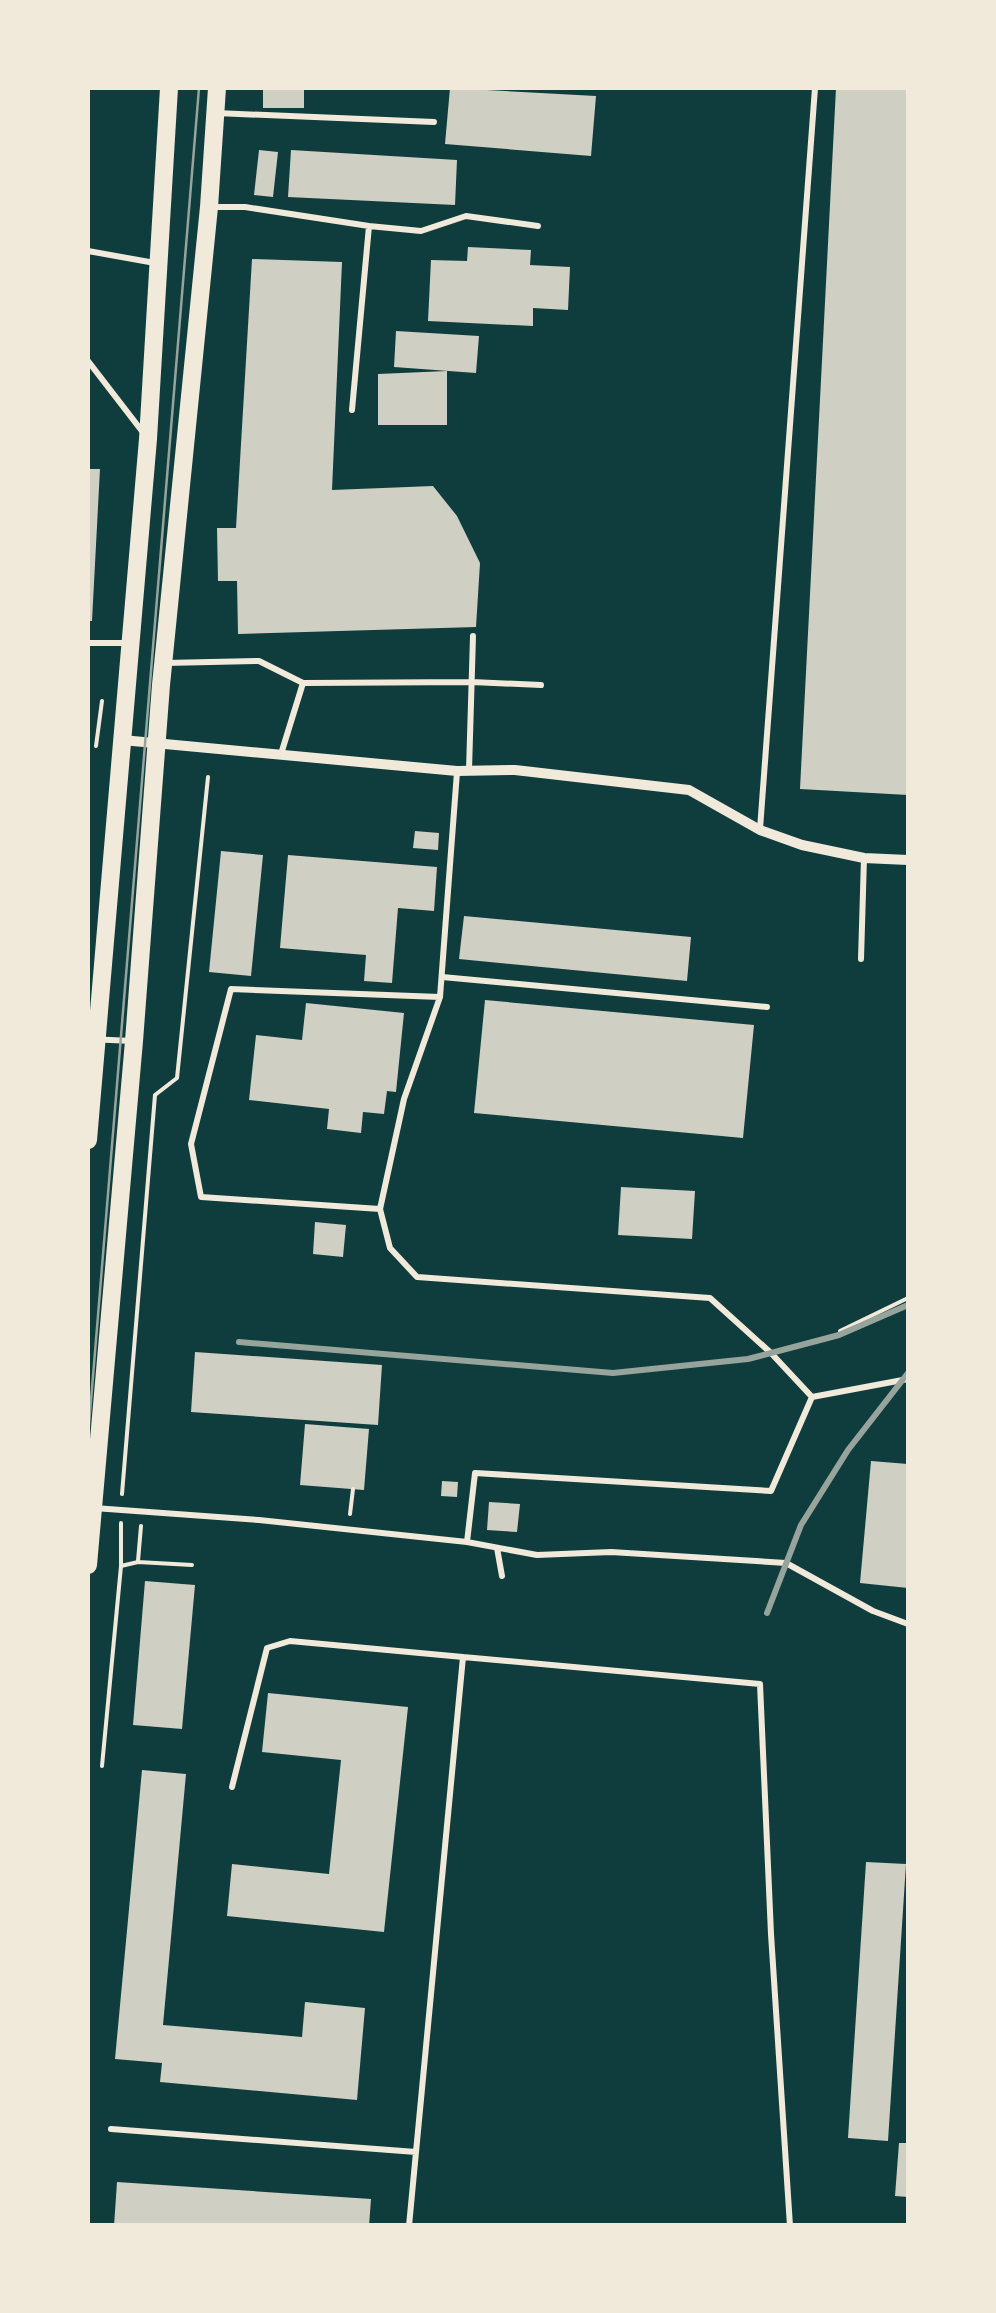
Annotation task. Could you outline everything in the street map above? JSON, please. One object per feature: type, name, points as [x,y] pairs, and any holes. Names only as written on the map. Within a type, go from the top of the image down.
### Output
[{"type":"main road","points":[[88,1140],[91,1039],[148,439],[169,88]]},
{"type":"main road","points":[[88,1564],[217,88]]},
{"type":"street","points":[[120,740],[463,771],[515,770],[689,790],[760,830],[802,845],[864,858],[908,860]]},
{"type":"lane","points":[[760,830],[815,88]]},
{"type":"lane","points":[[216,113],[434,122]]},
{"type":"lane","points":[[208,206],[245,207],[421,231],[466,216],[538,226]]},
{"type":"lane","points":[[352,410],[369,226]]},
{"type":"lane","points":[[88,251],[160,264]]},
{"type":"lane","points":[[88,361],[148,439]]},
{"type":"lane","points":[[473,636],[472,682],[440,996],[404,1099],[380,1209],[390,1248],[418,1278],[710,1298],[771,1353],[812,1397]]},
{"type":"lane","points":[[88,643],[130,643]]},
{"type":"lane","points":[[164,663],[259,661],[303,684],[540,685]]},
{"type":"lane","points":[[281,754],[303,684]]},
{"type":"lane","points":[[861,959],[864,858]]},
{"type":"lane","points":[[442,977],[767,1007]]},
{"type":"lane","points":[[380,1209],[201,1197],[191,1144],[231,989],[440,996]]},
{"type":"lane","points":[[91,1039],[134,1041]]},
{"type":"lane","points":[[812,1397],[908,1379]]},
{"type":"lane","points":[[466,1542],[475,1473],[771,1491],[812,1397]]},
{"type":"lane","points":[[90,1508],[348,1529],[466,1542],[537,1556],[611,1552],[786,1563],[873,1611],[908,1624]]},
{"type":"lane","points":[[497,1548],[502,1576]]},
{"type":"lane","points":[[232,1787],[267,1648],[290,1641],[760,1684],[790,2226]]},
{"type":"lane","points":[[409,2226],[463,1656]]},
{"type":"lane","points":[[111,2129],[416,2152]]},
{"type":"path","points":[[96,746],[102,701]]},
{"type":"path","points":[[102,1766],[122,1566],[120,1509],[155,1095],[177,1078],[208,777]]},
{"type":"path","points":[[840,1332],[908,1298]]},
{"type":"path","points":[[348,1529],[353,1489]]},
{"type":"path","points":[[138,1562],[142,1526]]},
{"type":"path","points":[[122,1566],[138,1562],[192,1566]]},
{"type":"building","points":[[263,88],[304,88],[304,108],[263,108]]},
{"type":"building","points":[[450,88],[596,96],[591,156],[445,144]]},
{"type":"building","points":[[836,88],[908,88],[908,795],[800,789]]},
{"type":"building","points":[[259,150],[278,152],[273,197],[254,195]]},
{"type":"building","points":[[291,150],[457,160],[455,205],[288,197]]},
{"type":"building","points":[[468,247],[531,250],[530,265],[570,267],[568,310],[533,308],[533,326],[428,321],[431,260],[467,261]]},
{"type":"building","points":[[252,259],[342,262],[332,490],[433,486],[457,516],[480,563],[476,627],[238,634],[237,581],[218,581],[217,528],[236,528]]},
{"type":"building","points":[[396,331],[479,336],[476,373],[394,367]]},
{"type":"building","points":[[447,371],[447,425],[378,425],[378,374]]},
{"type":"building","points":[[88,469],[100,469],[92,621],[88,621]]},
{"type":"building","points":[[415,831],[439,833],[438,850],[413,848]]},
{"type":"building","points":[[221,851],[263,855],[251,976],[209,972]]},
{"type":"building","points":[[288,855],[437,867],[434,911],[398,908],[392,983],[364,981],[366,955],[280,948]]},
{"type":"building","points":[[464,916],[691,937],[687,981],[459,959]]},
{"type":"building","points":[[485,1000],[754,1025],[743,1138],[474,1113]]},
{"type":"building","points":[[306,1003],[404,1013],[396,1092],[387,1091],[384,1114],[363,1112],[361,1133],[327,1129],[329,1109],[249,1100],[256,1035],[302,1040]]},
{"type":"building","points":[[621,1187],[695,1191],[692,1239],[618,1235]]},
{"type":"building","points":[[315,1222],[346,1225],[343,1257],[313,1254]]},
{"type":"building","points":[[195,1352],[382,1365],[378,1425],[191,1412]]},
{"type":"building","points":[[305,1424],[369,1429],[364,1490],[300,1485]]},
{"type":"building","points":[[871,1461],[908,1464],[908,1588],[860,1583]]},
{"type":"building","points":[[442,1481],[458,1482],[457,1497],[441,1496]]},
{"type":"building","points":[[489,1502],[520,1504],[517,1532],[487,1530]]},
{"type":"building","points":[[145,1581],[195,1585],[182,1729],[133,1725]]},
{"type":"building","points":[[268,1693],[408,1707],[384,1932],[227,1916],[232,1864],[329,1874],[341,1760],[262,1752]]},
{"type":"building","points":[[142,1770],[186,1774],[163,2025],[302,2037],[305,2002],[365,2008],[357,2100],[160,2082],[162,2063],[115,2059]]},
{"type":"building","points":[[866,1862],[906,1864],[888,2141],[848,2138]]},
{"type":"building","points":[[899,2143],[908,2143],[908,2197],[895,2196]]},
{"type":"building","points":[[117,2182],[371,2199],[369,2226],[114,2226]]},
{"type":"tram line","points":[[88,1437],[199,88]]},
{"type":"railway","points":[[239,1342],[613,1373],[748,1359],[839,1335],[908,1305]]},
{"type":"railway","points":[[767,1613],[801,1525],[848,1450],[908,1373]]}]
